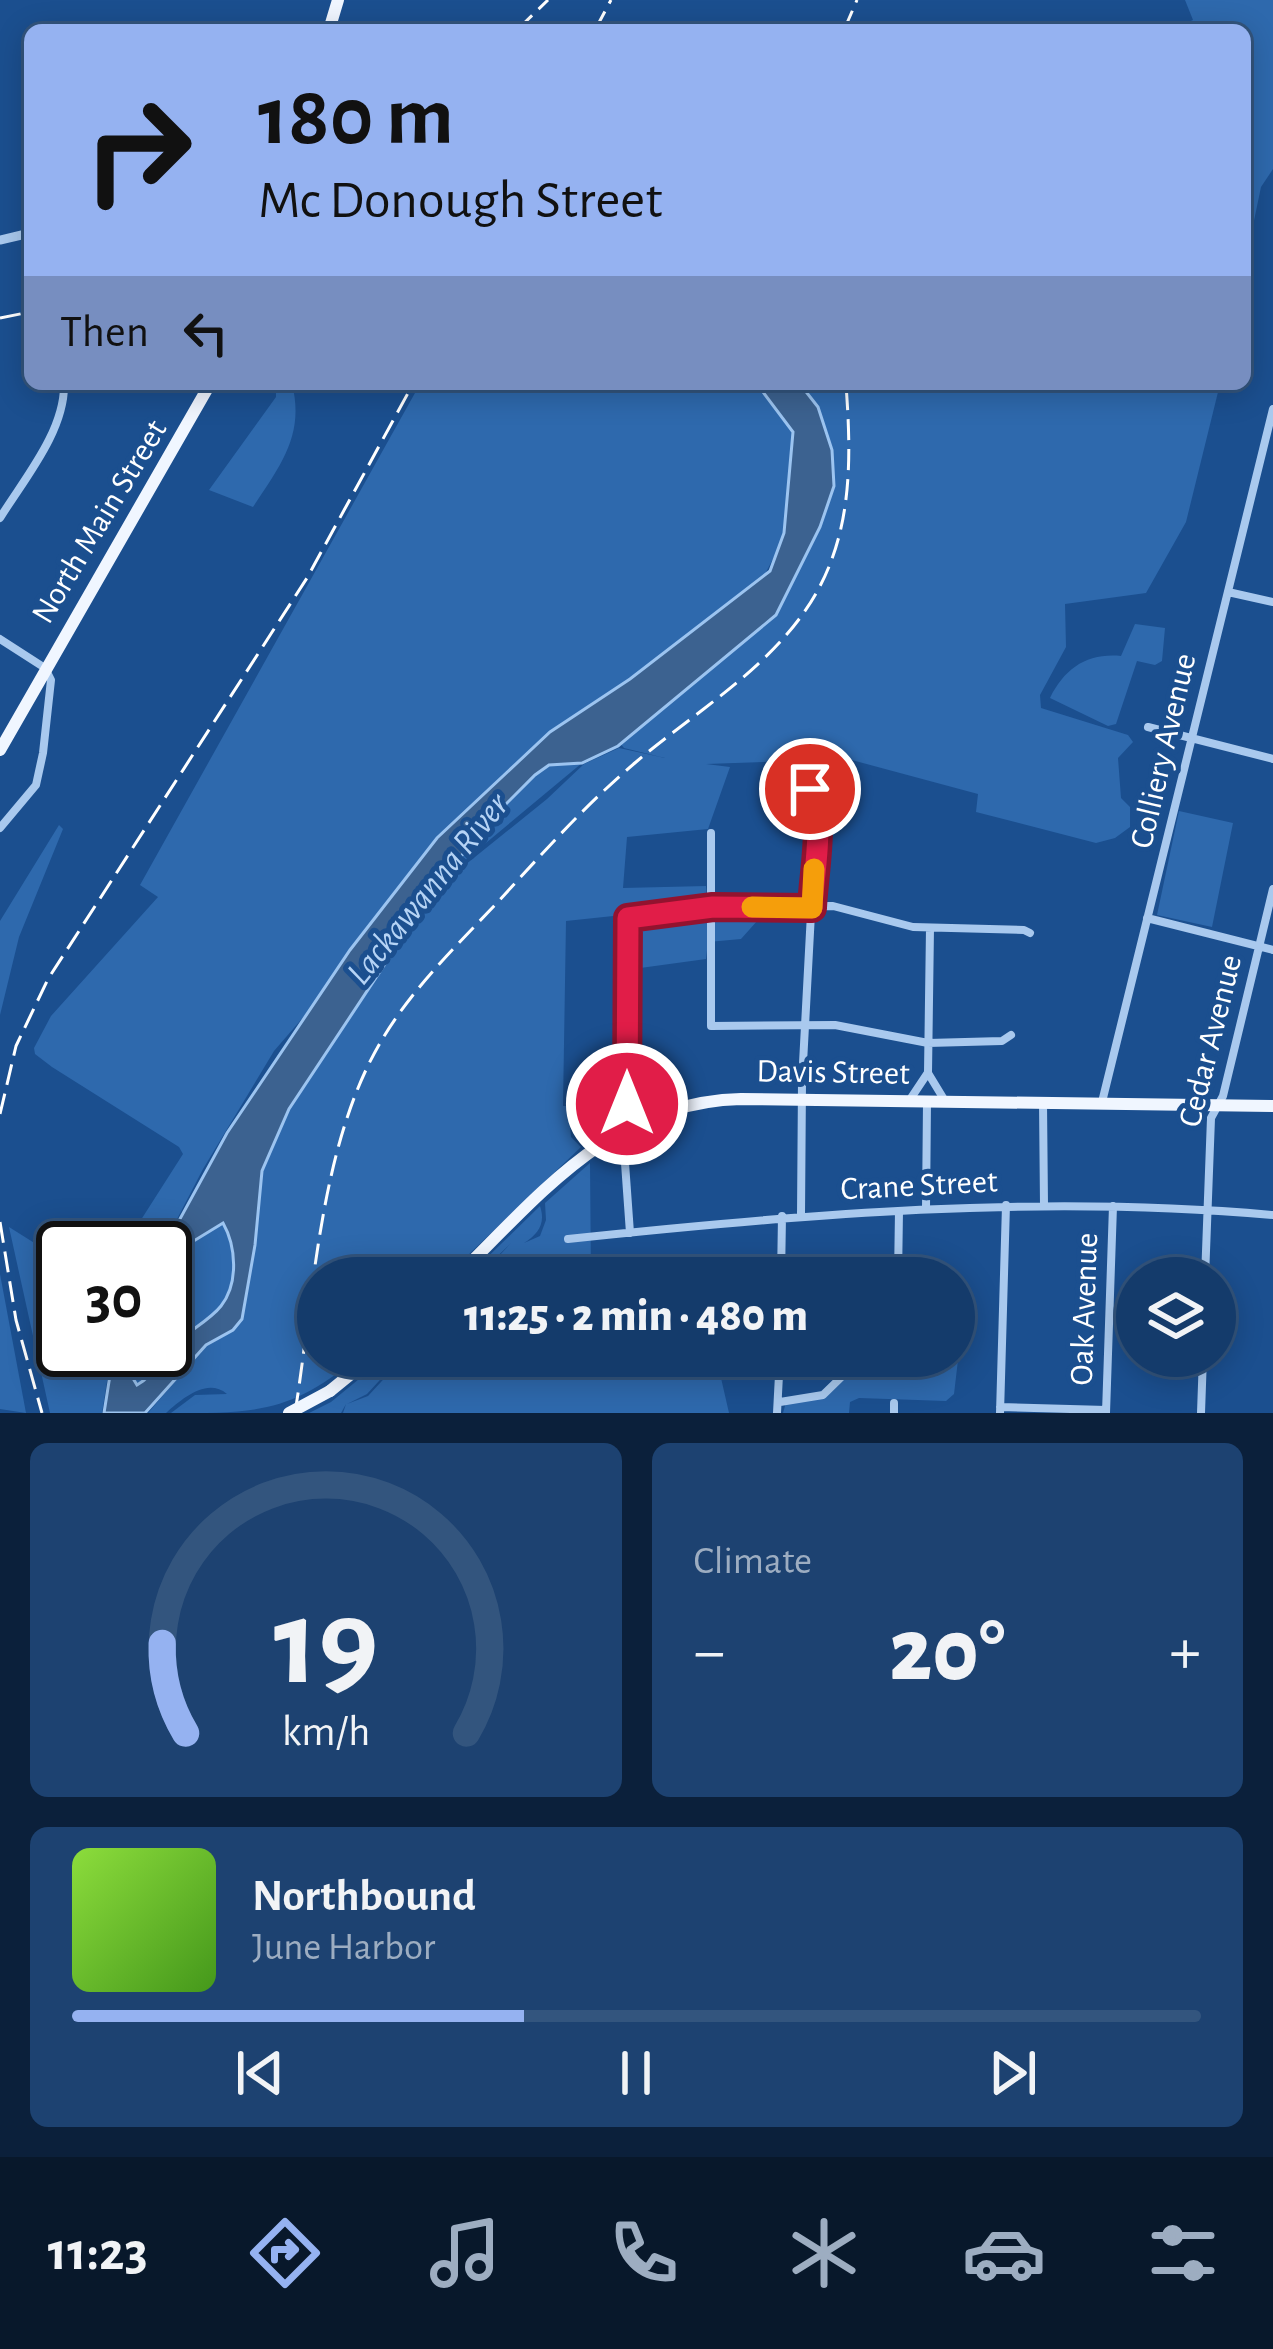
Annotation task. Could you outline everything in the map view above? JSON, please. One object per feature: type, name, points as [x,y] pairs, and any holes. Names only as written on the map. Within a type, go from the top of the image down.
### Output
[{"type":"main road","name":"North Main Street","points":[[0,750],[206,390]]},
{"type":"main road","name":"Davis Street","points":[[477,1257],[578,1160],[626,1126],[703,1101],[1273,1106]]},
{"type":"main road","points":[[289,1413],[348,1377]]},
{"type":"street","points":[[0,518],[50,436],[61,412],[63,390]]},
{"type":"street","name":"Colliery Avenue","points":[[1102,1104],[1273,409]]},
{"type":"street","points":[[1228,592],[1273,602]]},
{"type":"street","points":[[0,639],[45,668],[50,680],[41,767],[26,801],[0,828]]},
{"type":"street","points":[[1148,727],[1273,759]]},
{"type":"street","points":[[765,781],[810,789],[817,800],[801,1100],[801,1215]]},
{"type":"street","points":[[711,833],[710,1026],[854,1027],[928,1043],[1002,1041],[1011,1035]]},
{"type":"street","name":"Cedar Avenue","points":[[1206,1257],[1211,1118],[1219,1105],[1273,889]]},
{"type":"street","points":[[630,1233],[628,918],[713,907],[847,907],[899,926],[1030,933]]},
{"type":"street","points":[[1147,918],[1273,950]]},
{"type":"street","points":[[930,928],[928,1073],[946,1102]]},
{"type":"street","points":[[909,1101],[928,1073]]},
{"type":"street","points":[[926,1208],[927,1102]]},
{"type":"street","points":[[572,1103],[627,1104]]},
{"type":"street","points":[[1043,1103],[1044,1205]]},
{"type":"street","points":[[1006,1205],[1000,1410],[1106,1412]]},
{"type":"street","name":"Crane Street","points":[[568,1239],[782,1216],[1006,1205],[1273,1215]]},
{"type":"street","name":"Oak Avenue","points":[[1106,1412],[1113,1206]]},
{"type":"street","points":[[898,1257],[899,1211]]},
{"type":"street","points":[[781,1257],[782,1216]]},
{"type":"street","points":[[779,1377],[778,1408],[823,1395],[841,1377]]},
{"type":"street","points":[[1201,1413],[1202,1377]]},
{"type":"shaded area","points":[[1185,0],[1273,0],[1273,169],[1261,187],[1251,235],[1251,24],[1185,24],[1193,20]]},
{"type":"shaded area","points":[[276,390],[293,390],[292,435],[253,507],[209,490],[276,397]]},
{"type":"shaded area","points":[[417,390],[771,390],[799,431],[788,530],[764,576],[615,698],[402,903],[274,1051],[176,1221],[140,1221],[183,1154],[179,1147],[52,1067],[34,1048],[51,1016],[158,897],[140,885]]},
{"type":"shaded area","points":[[805,390],[1219,390],[1186,522],[1146,593],[1065,604],[1066,647],[1040,695],[1041,708],[1128,735],[1133,742],[1118,758],[1121,798],[1130,807],[1130,827],[1096,843],[976,812],[978,794],[848,759],[706,764],[730,767],[708,829],[627,837],[623,888],[706,886],[708,912],[766,911],[741,939],[708,942],[706,959],[633,969],[632,914],[566,921],[563,1106],[594,1105],[570,1125],[571,1137],[581,1147],[466,1257],[297,1257],[297,1377],[332,1377],[313,1389],[250,1410],[171,1413],[195,1395],[227,1394],[203,1389],[166,1413],[148,1413],[179,1377],[192,1377],[192,1361],[206,1345],[233,1330],[255,1245],[262,1171],[289,1109],[434,890],[584,764],[619,748],[665,758],[624,748],[619,742],[776,615],[820,527],[834,486],[832,450],[818,407]]},
{"type":"shaded area","points":[[1135,624],[1165,628],[1162,661],[1155,665],[1137,661],[1116,724],[1108,726],[1050,698],[1078,665],[1098,657],[1121,656]]},
{"type":"shaded area","points":[[582,763],[451,872],[498,812],[540,771],[552,765]]},
{"type":"shaded area","points":[[1179,811],[1233,823],[1212,927],[1157,915]]},
{"type":"shaded area","points":[[59,825],[63,829],[19,937],[0,1015],[0,921]]},
{"type":"shaded area","points":[[590,1163],[591,1257],[498,1257],[511,1243],[497,1257],[488,1257],[540,1206],[540,1228],[524,1243],[540,1236],[545,1203]]},
{"type":"shaded area","points":[[223,1222],[234,1264],[227,1296],[192,1331],[192,1245]]},
{"type":"shaded area","points":[[9,1227],[36,1244],[36,1349]]},
{"type":"shaded area","points":[[0,1274],[26,1413],[0,1409]]},
{"type":"shaded area","points":[[42,1377],[108,1377],[102,1413],[50,1413]]},
{"type":"shaded area","points":[[361,1377],[383,1377],[367,1394],[347,1404],[368,1396],[386,1377],[721,1377],[729,1413],[343,1413],[346,1404],[341,1413],[309,1413]]},
{"type":"shaded area","points":[[836,1377],[956,1377],[954,1394],[946,1401],[859,1398],[850,1402],[849,1413],[783,1413],[787,1399],[819,1393]]},
{"type":"water","name":"Lackawanna River","points":[[762,390],[805,390],[818,407],[832,450],[834,486],[820,527],[776,615],[618,746],[582,763],[549,765],[535,775],[491,819],[434,890],[289,1109],[262,1171],[242,1319],[192,1361],[192,1330],[227,1297],[234,1264],[223,1223],[192,1242],[192,1221],[179,1221],[227,1133],[350,950],[437,838],[550,732],[630,679],[770,571],[784,533],[793,432]]},
{"type":"water","points":[[110,1377],[136,1377],[137,1385],[147,1377],[177,1377],[145,1413],[104,1413]]},
{"type":"railway","points":[[523,24],[548,0]]},
{"type":"railway","points":[[598,24],[611,0]]},
{"type":"railway","points":[[847,24],[857,0]]},
{"type":"railway","points":[[0,318],[24,313]]},
{"type":"railway","points":[[0,1114],[16,1046],[48,979],[307,578],[410,390]]},
{"type":"railway","points":[[295,1413],[331,1175],[360,1084],[380,1043],[434,970],[581,813],[760,662],[802,615],[830,564],[844,514],[849,462],[846,390]]},
{"type":"railway","points":[[0,1222],[16,1320],[42,1413]]},
{"type":"slow traffic","points":[[752,907],[812,908],[814,869]]},
{"type":"route","points":[[627,1104],[628,918],[713,907],[812,908],[817,800],[810,789]]}]
